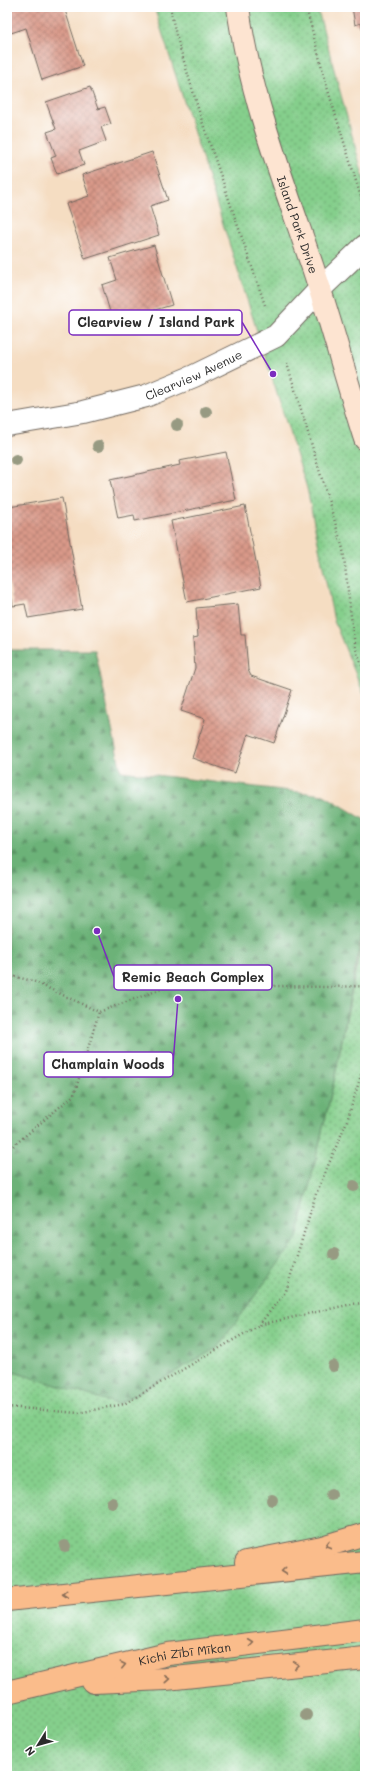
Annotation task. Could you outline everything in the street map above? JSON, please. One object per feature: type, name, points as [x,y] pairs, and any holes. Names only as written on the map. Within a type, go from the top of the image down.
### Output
[{"type":"highway","points":[[104,1590],[322,1547],[365,1534]]},
{"type":"highway","points":[[7,1600],[365,1562]]},
{"type":"highway","name":"Kichi Zībī Mīkan","points":[[7,1692],[168,1654],[365,1630]]},
{"type":"highway","points":[[44,1684],[166,1679],[365,1658]]},
{"type":"main road","name":"Island Park Drive","points":[[238,7],[246,53],[261,109],[320,289],[365,439]]},
{"type":"street","name":"Clearview Avenue","points":[[7,425],[83,412],[146,396],[168,388],[276,336],[320,289],[365,246]]},
{"type":"path","points":[[306,7],[327,87],[365,210]]},
{"type":"path","points":[[7,975],[33,981],[99,1012],[175,984],[327,987],[365,986]]},
{"type":"path","points":[[7,1151],[74,1095],[99,1012]]},
{"type":"path","points":[[259,1325],[286,1291],[316,1194],[347,1121],[365,1062]]},
{"type":"path","points":[[7,1408],[78,1413],[124,1404],[259,1325],[352,1304],[365,1303]]},
{"type":"green space","points":[[154,7],[317,7],[365,183],[365,697],[334,621],[307,488]]},
{"type":"green space","points":[[7,650],[95,650],[121,771],[324,795],[365,820],[365,917],[334,1081],[297,1238],[217,1348],[118,1404],[7,1370]]},
{"type":"green space","points":[[365,925],[365,1776],[7,1776],[7,1370],[118,1403],[297,1238],[334,1081]]},
{"type":"building","points":[[7,7],[64,7],[83,66],[42,80],[26,28],[8,34]]},
{"type":"building","points":[[352,7],[365,7],[365,42],[361,23],[355,25]]},
{"type":"building","points":[[90,87],[98,109],[105,107],[111,124],[101,127],[106,141],[79,151],[84,165],[57,174],[51,158],[56,156],[47,132],[56,129],[46,102]]},
{"type":"building","points":[[152,152],[168,200],[150,206],[159,235],[85,259],[66,204],[89,196],[82,175]]},
{"type":"building","points":[[154,245],[172,305],[113,322],[102,285],[117,280],[110,258]]},
{"type":"building","points":[[226,452],[236,500],[135,521],[134,515],[118,518],[110,480],[180,465],[179,461]]},
{"type":"building","points":[[62,498],[82,609],[28,618],[25,604],[13,606],[7,570],[7,518],[10,518],[9,507]]},
{"type":"building","points":[[245,506],[261,587],[187,602],[171,521]]},
{"type":"building","points":[[238,604],[241,635],[245,635],[248,670],[251,676],[292,690],[274,743],[248,734],[235,773],[192,758],[205,719],[181,711],[195,668],[193,638],[198,637],[196,608]]},
{"type":"place","name":"Clearview / Island Park","points":[[273,374]]},
{"type":"place","name":"Remic Beach Complex","points":[[97,931]]},
{"type":"place","name":"Champlain Woods","points":[[178,999]]}]
